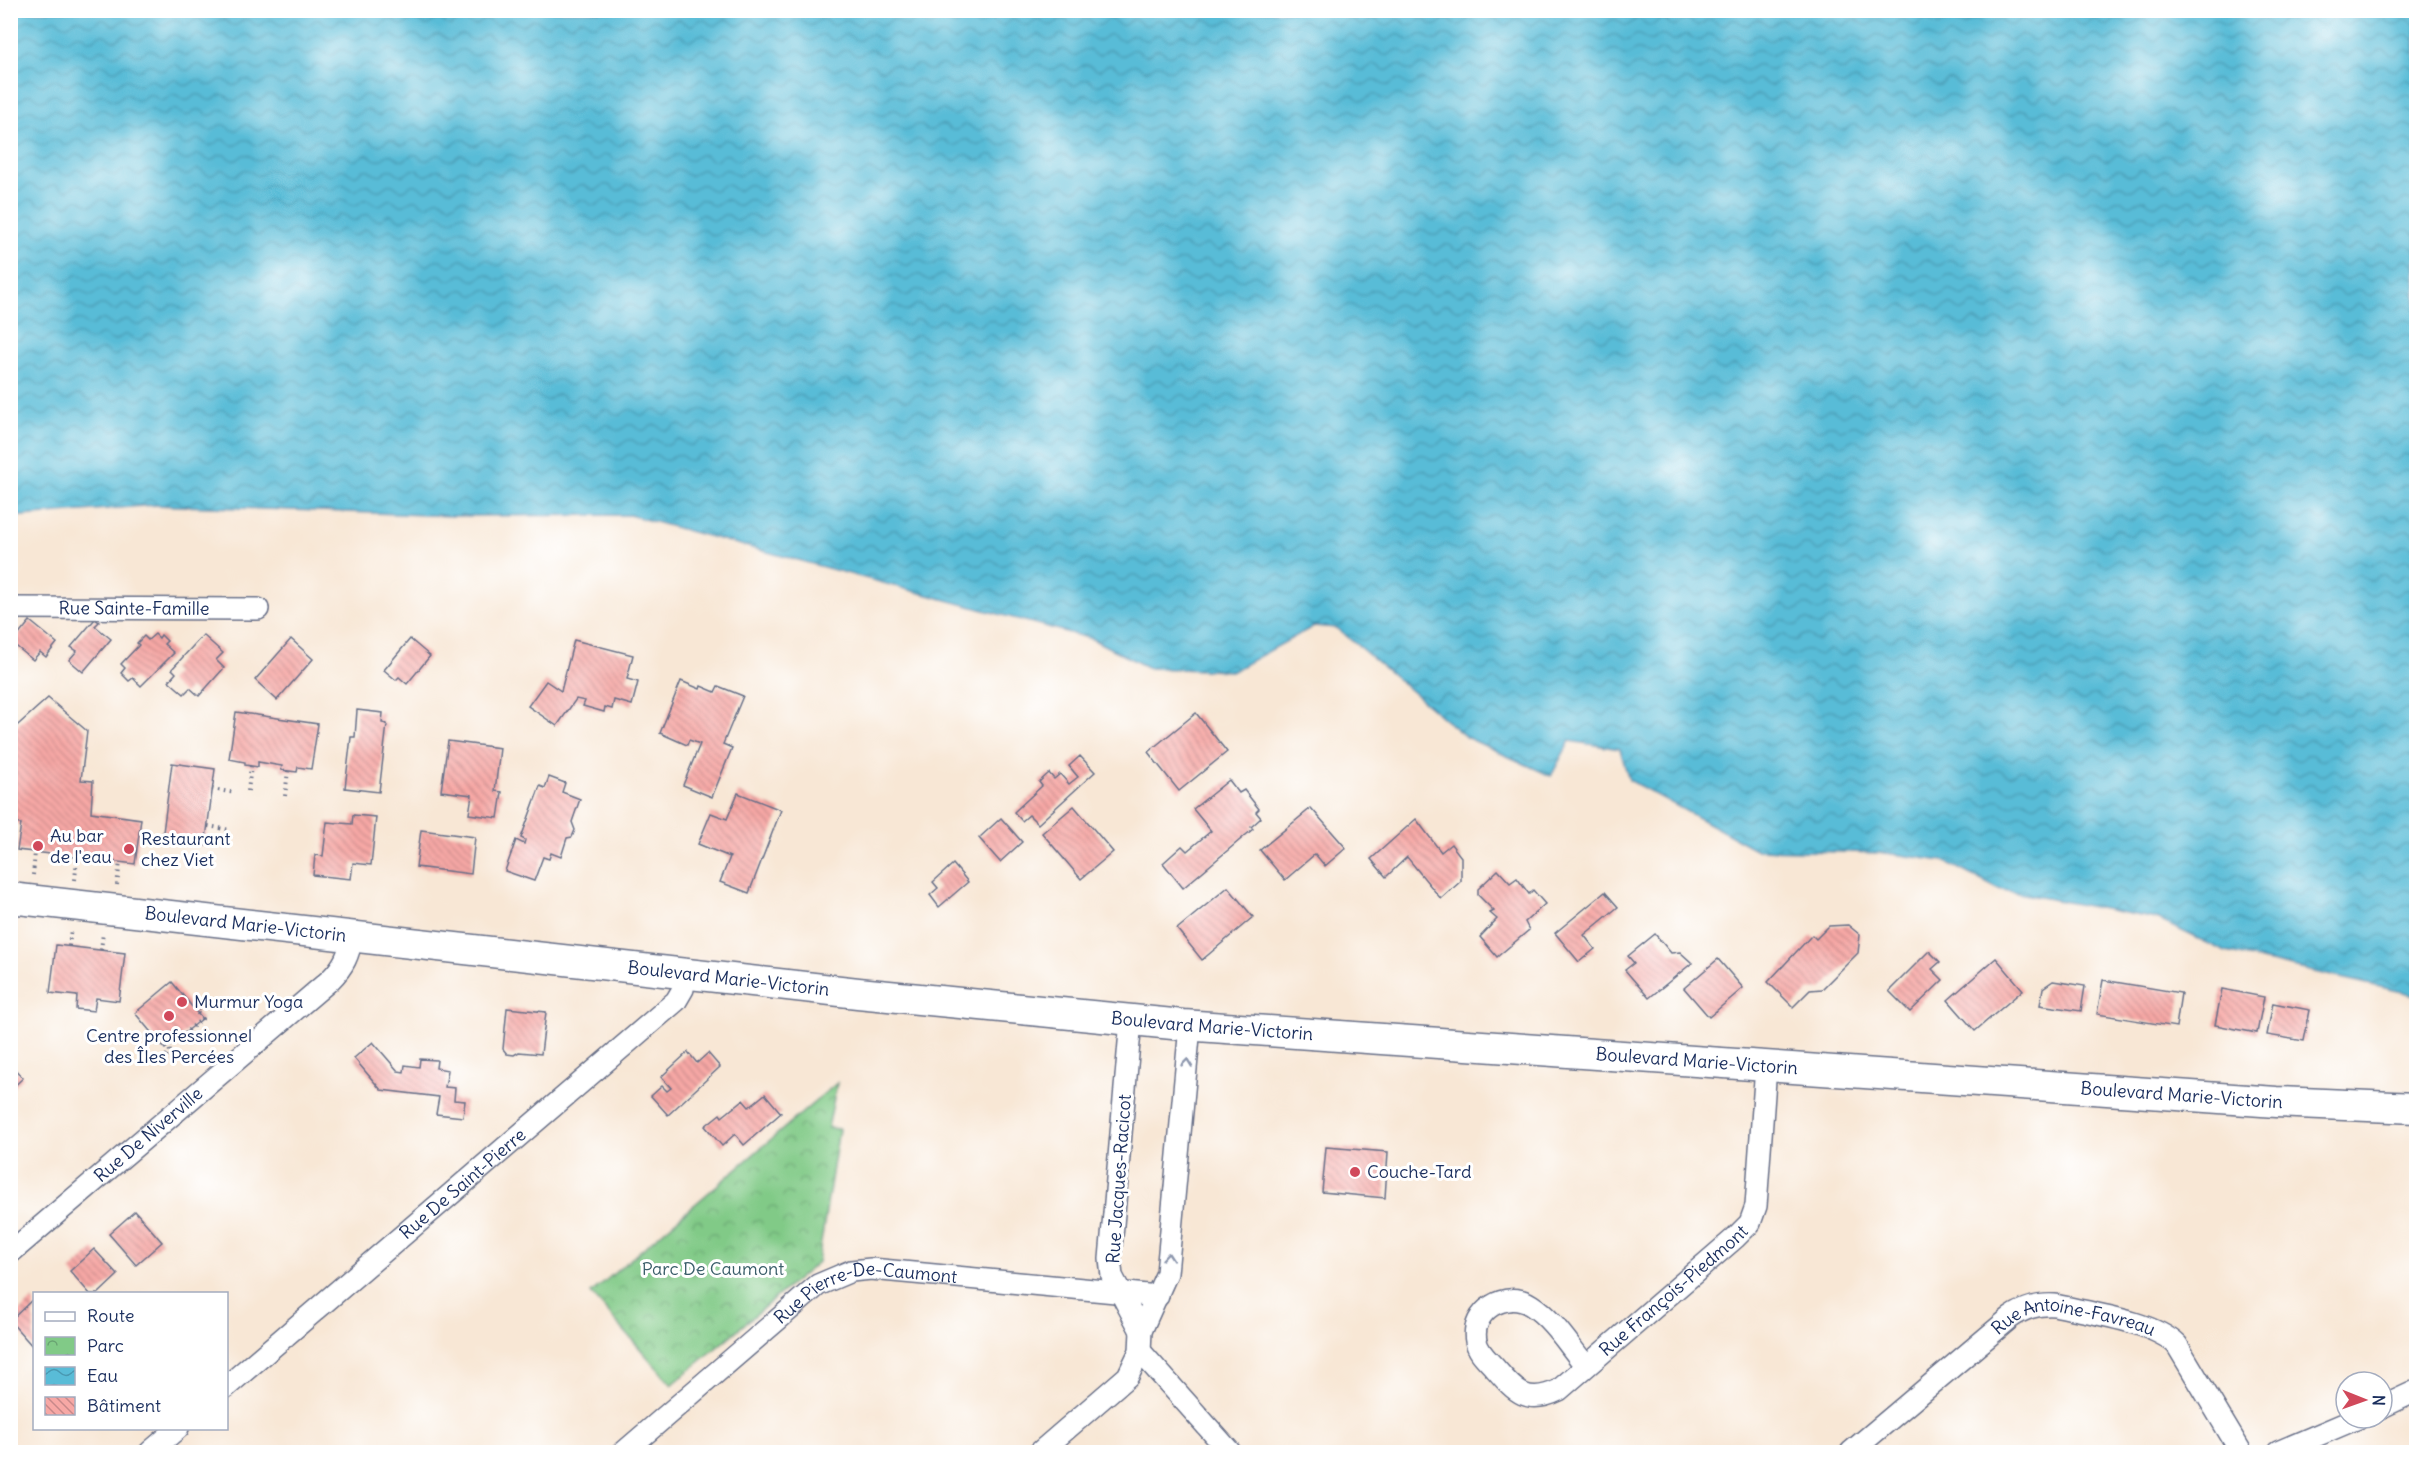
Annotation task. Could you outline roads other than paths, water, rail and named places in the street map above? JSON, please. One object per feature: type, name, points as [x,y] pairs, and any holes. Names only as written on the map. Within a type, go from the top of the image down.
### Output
[{"type":"street","name":"Rue Sainte-Famille","points":[[10,608],[258,609]]},
{"type":"street","name":"Boulevard Marie-Victorin","points":[[21,888],[352,936],[870,995],[1190,1026],[2276,1102],[2416,1108]]},
{"type":"street","name":"Rue De Niverville","points":[[10,1253],[330,980],[341,969],[349,955],[352,936]]},
{"type":"street","name":"Rue De Saint-Pierre","points":[[228,1385],[676,1001],[683,989],[686,974]]},
{"type":"street","name":"Rue Jacques-Racicot","points":[[1131,1020],[1110,1259],[1112,1276],[1141,1341],[1230,1452]]},
{"type":"street","points":[[1040,1452],[1128,1376],[1167,1273],[1190,1026]]},
{"type":"street","name":"Rue François-Piedmont","points":[[1586,1366],[1545,1317],[1521,1300],[1508,1299],[1496,1303],[1484,1312],[1476,1325],[1476,1340],[1480,1351],[1516,1391],[1543,1398],[1559,1390],[1750,1223],[1756,1206],[1766,1066]]},
{"type":"street","name":"Rue Pierre-De-Caumont","points":[[624,1452],[818,1285],[840,1275],[872,1269],[1158,1296]]},
{"type":"street","name":"Rue Antoine-Favreau","points":[[1851,1452],[2010,1318],[2028,1307],[2041,1304],[2055,1305],[2139,1325],[2170,1338],[2177,1345],[2241,1452]]},
{"type":"street","points":[[2394,1401],[2416,1391]]},
{"type":"street","points":[[2278,1452],[2334,1428]]},
{"type":"street","points":[[150,1452],[176,1430]]},
{"type":"water","points":[[10,11],[2416,11],[2416,995],[2226,952],[2157,919],[1998,889],[1944,861],[1886,853],[1757,850],[1629,780],[1620,749],[1570,741],[1551,776],[1466,737],[1337,628],[1314,626],[1233,671],[1149,668],[1092,639],[629,515],[454,516],[154,505],[11,517]]},
{"type":"place","name":"Au bar de l'eau","points":[[38,846]]},
{"type":"place","name":"Restaurant chez Viet","points":[[129,849]]},
{"type":"place","name":"Murmur Yoga","points":[[182,1002]]},
{"type":"place","name":"Centre professionnel des Îles Percées","points":[[169,1016]]},
{"type":"place","name":"Couche-Tard","points":[[1355,1172]]},
{"type":"park label","name":"Parc De Caumont","points":[[713,1269]]}]
